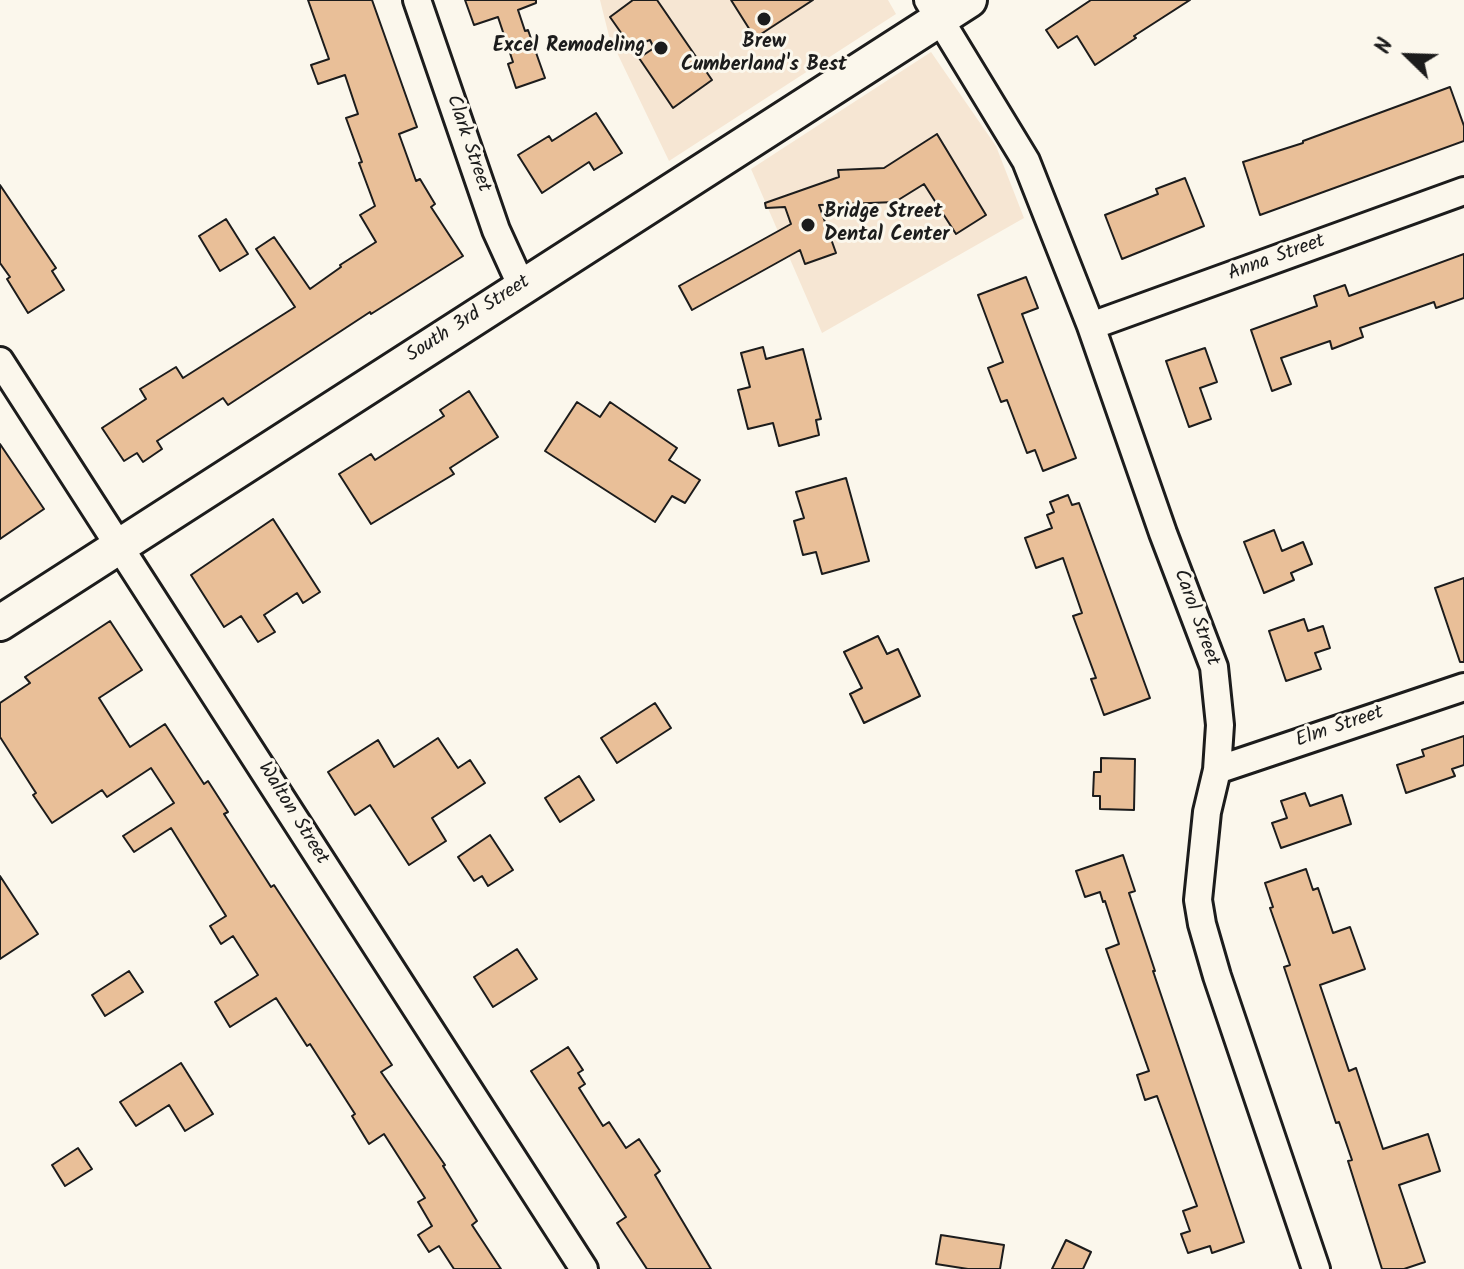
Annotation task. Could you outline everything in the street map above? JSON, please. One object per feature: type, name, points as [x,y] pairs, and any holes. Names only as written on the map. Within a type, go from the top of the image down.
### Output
[{"type":"main road","name":"South 3rd Street","points":[[0,623],[522,287],[936,6],[969,0]]},
{"type":"street","name":"Clark Street","points":[[417,0],[496,230],[522,287]]},
{"type":"street","name":"Carol Street","points":[[936,6],[1026,161],[1091,326],[1163,533],[1214,667],[1220,725],[1217,770],[1207,812],[1198,900],[1202,924],[1316,1269]]},
{"type":"street","name":"Anna Street","points":[[1091,326],[1464,191]]},
{"type":"street","name":"Walton Street","points":[[0,361],[584,1269]]},
{"type":"street","name":"Elm Street","points":[[1217,770],[1464,687]]},
{"type":"shaded area","points":[[600,0],[888,0],[896,14],[669,161],[609,36]]},
{"type":"shaded area","points":[[931,52],[996,146],[1024,218],[822,333],[751,169]]},
{"type":"building","points":[[308,0],[372,0],[417,127],[399,134],[416,181],[420,179],[435,204],[431,207],[463,256],[370,312],[228,405],[223,398],[157,441],[162,449],[143,462],[137,453],[124,461],[102,428],[146,399],[140,389],[176,367],[183,378],[295,307],[256,249],[274,237],[310,289],[376,242],[360,215],[375,206],[346,118],[358,114],[345,75],[318,84],[311,65],[329,59]]},
{"type":"building","points":[[465,0],[536,0],[536,3],[518,10],[545,78],[516,88],[508,64],[513,62],[498,17],[474,25]]},
{"type":"building","name":"Excel Remodeling","points":[[633,0],[657,0],[712,80],[673,108],[639,58],[654,48],[650,40],[631,47],[610,17]]},
{"type":"building","name":"Brew Cumberland's Best","points":[[731,0],[813,0],[755,38]]},
{"type":"building","points":[[1091,0],[1190,0],[1095,65],[1077,36],[1058,48],[1046,30]]},
{"type":"building","points":[[1450,87],[1464,126],[1464,141],[1260,215],[1243,162],[1303,143]]},
{"type":"building","points":[[596,113],[622,153],[594,170],[589,162],[542,193],[518,155],[549,136],[552,141]]},
{"type":"building","points":[[937,134],[986,215],[956,234],[924,184],[895,202],[819,205],[836,253],[805,264],[800,250],[692,310],[679,286],[791,224],[785,207],[766,208],[765,203],[839,177],[838,170],[884,168]]},
{"type":"building","points":[[1185,178],[1204,226],[1122,259],[1105,215],[1158,194],[1156,189]]},
{"type":"building","points":[[0,185],[56,268],[52,271],[64,290],[28,313],[0,263]]},
{"type":"building","points":[[226,219],[248,254],[220,271],[199,236]]},
{"type":"building","points":[[1464,254],[1464,298],[1436,308],[1434,302],[1360,328],[1363,337],[1332,349],[1330,341],[1281,358],[1291,384],[1272,391],[1251,330],[1317,306],[1314,296],[1345,285],[1349,296]]},
{"type":"building","points":[[1026,277],[1038,308],[1022,314],[1076,458],[1043,471],[1035,450],[1027,453],[1007,400],[1001,402],[988,368],[1003,362],[978,295]]},
{"type":"building","points":[[763,347],[766,359],[803,349],[821,419],[816,420],[819,435],[779,446],[773,423],[748,429],[738,390],[750,387],[741,353]]},
{"type":"building","points":[[1205,348],[1217,382],[1200,388],[1211,419],[1189,427],[1166,361]]},
{"type":"building","points":[[469,391],[498,437],[450,468],[454,474],[371,524],[339,474],[371,454],[375,460],[444,416],[440,410]]},
{"type":"building","points":[[577,402],[600,417],[610,402],[677,448],[669,460],[700,480],[685,503],[672,496],[655,522],[545,451]]},
{"type":"building","points":[[0,444],[44,509],[0,539]]},
{"type":"building","points":[[846,478],[869,561],[822,574],[816,552],[803,555],[794,521],[804,518],[796,492]]},
{"type":"building","points":[[1068,495],[1072,505],[1079,503],[1150,698],[1104,715],[1091,679],[1096,678],[1073,616],[1082,613],[1063,558],[1036,568],[1025,538],[1052,528],[1047,515],[1054,512],[1050,502]]},
{"type":"building","points":[[273,519],[320,592],[303,603],[297,593],[264,615],[275,632],[258,642],[241,616],[224,627],[191,575]]},
{"type":"building","points":[[1274,530],[1282,551],[1303,542],[1312,564],[1291,573],[1294,580],[1264,593],[1244,542]]},
{"type":"building","points":[[1464,578],[1464,662],[1460,662],[1435,588]]},
{"type":"building","points":[[1304,619],[1308,631],[1323,626],[1330,648],[1315,653],[1321,669],[1286,681],[1269,631]]},
{"type":"building","points":[[110,621],[142,670],[99,698],[130,747],[165,724],[204,784],[208,781],[228,812],[224,814],[271,887],[274,885],[392,1065],[381,1072],[445,1165],[477,1221],[472,1225],[501,1269],[454,1269],[439,1246],[429,1252],[418,1235],[432,1226],[418,1202],[425,1198],[384,1134],[369,1144],[352,1116],[355,1114],[276,998],[230,1027],[215,1002],[258,975],[233,936],[221,944],[210,926],[226,916],[171,828],[134,852],[123,836],[174,803],[151,768],[107,797],[102,790],[52,823],[33,795],[36,793],[0,737],[0,703],[30,683],[25,677]]},
{"type":"building","points":[[878,636],[887,654],[898,649],[920,696],[864,723],[850,694],[862,688],[844,652]]},
{"type":"building","points":[[655,703],[671,728],[617,763],[601,738]]},
{"type":"building","points":[[1464,736],[1464,765],[1452,769],[1455,776],[1406,793],[1397,765],[1424,756],[1422,750]]},
{"type":"building","points":[[438,738],[458,768],[470,760],[485,783],[432,818],[446,841],[409,865],[370,805],[355,815],[328,772],[378,740],[394,767]]},
{"type":"building","points":[[1101,758],[1135,759],[1134,810],[1100,809],[1100,796],[1093,796],[1094,772],[1101,772]]},
{"type":"building","points":[[579,776],[594,800],[560,822],[545,798]]},
{"type":"building","points":[[1305,793],[1310,806],[1342,795],[1351,824],[1281,848],[1272,823],[1287,818],[1281,801]]},
{"type":"building","points":[[490,835],[513,870],[488,886],[482,876],[474,881],[458,857]]},
{"type":"building","points":[[1123,855],[1135,891],[1129,893],[1153,971],[1244,1242],[1212,1253],[1210,1246],[1188,1253],[1181,1234],[1190,1231],[1183,1211],[1197,1206],[1157,1096],[1145,1100],[1137,1075],[1149,1071],[1106,949],[1119,944],[1105,901],[1100,892],[1085,897],[1076,871]]},
{"type":"building","points":[[1306,869],[1313,890],[1318,888],[1333,933],[1350,927],[1365,969],[1320,985],[1349,1071],[1356,1068],[1383,1149],[1428,1134],[1440,1171],[1399,1185],[1425,1262],[1404,1269],[1382,1269],[1348,1161],[1352,1160],[1339,1122],[1336,1123],[1284,967],[1290,965],[1270,908],[1273,907],[1265,883]]},
{"type":"building","points":[[0,876],[38,934],[0,959]]},
{"type":"building","points":[[517,949],[537,979],[493,1007],[474,977]]},
{"type":"building","points":[[129,971],[143,992],[105,1016],[92,995]]},
{"type":"building","points":[[568,1047],[583,1070],[578,1073],[585,1084],[579,1088],[603,1126],[609,1122],[626,1148],[639,1139],[660,1171],[655,1175],[711,1269],[647,1269],[617,1223],[626,1217],[531,1071]]},
{"type":"building","points":[[181,1063],[213,1114],[185,1131],[169,1105],[136,1126],[120,1102]]},
{"type":"building","points":[[78,1148],[92,1169],[65,1186],[52,1165]]},
{"type":"building","points":[[941,1235],[1004,1245],[1000,1269],[968,1269],[936,1264]]},
{"type":"building","points":[[1066,1240],[1091,1252],[1083,1269],[1052,1269]]},
{"type":"place","name":"Brew Cumberland's Best","points":[[764,19]]},
{"type":"place","name":"Excel Remodeling","points":[[661,48]]},
{"type":"place","name":"Bridge Street Dental Center","points":[[808,225]]}]
